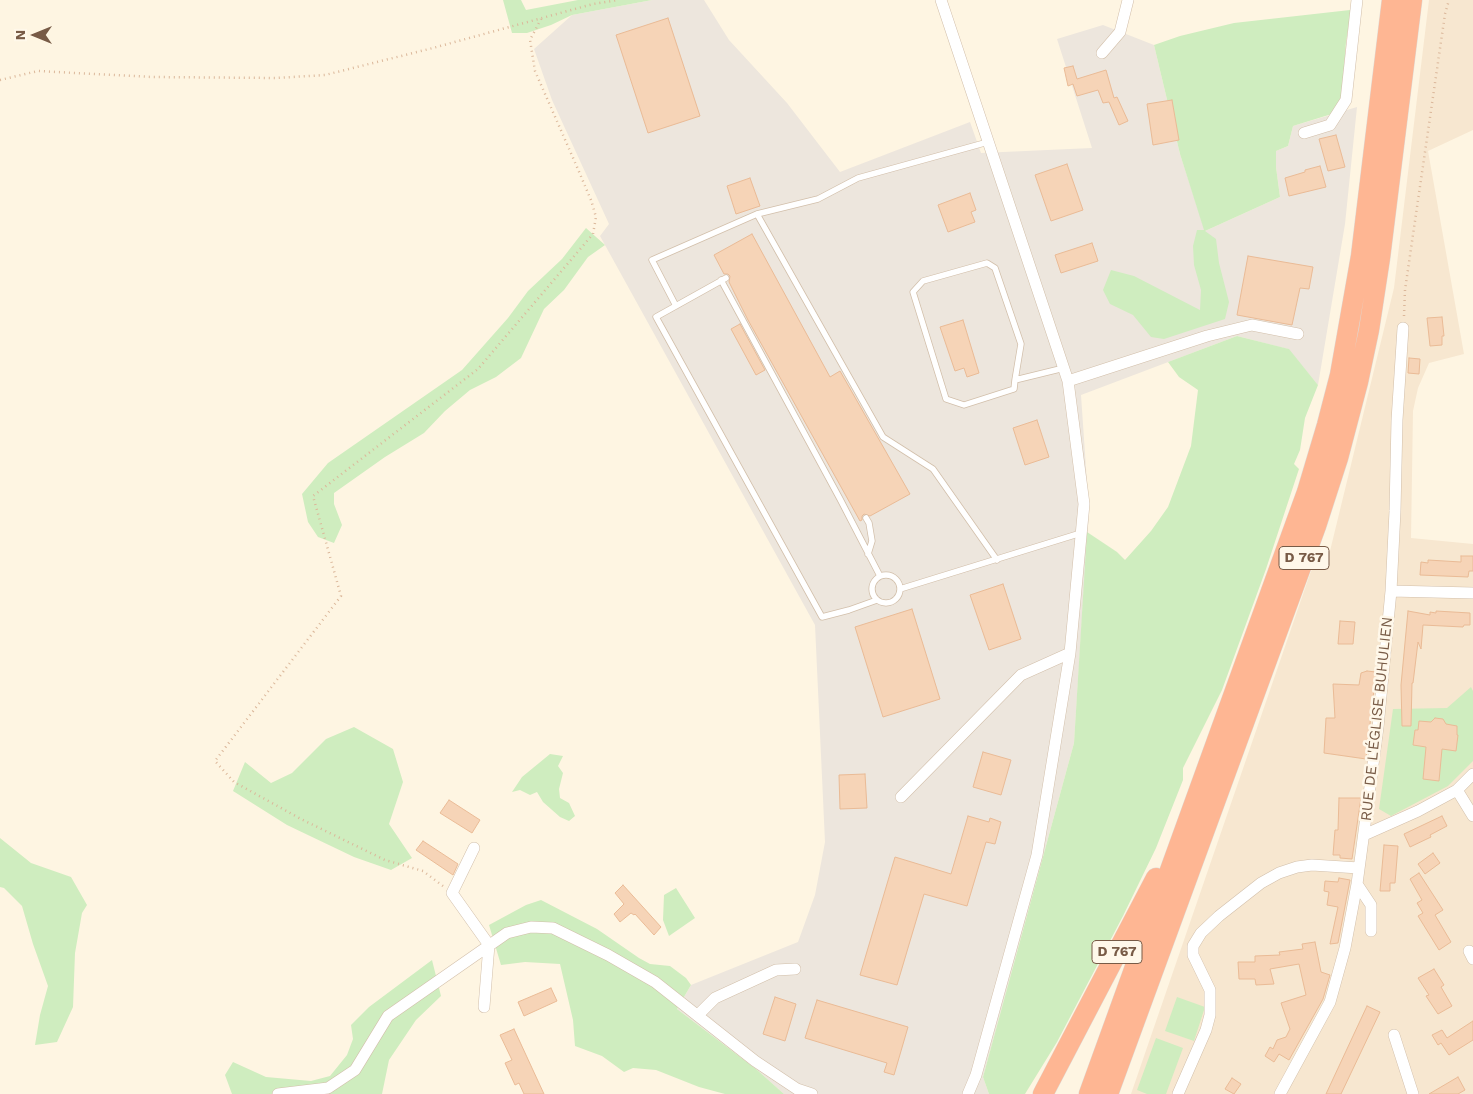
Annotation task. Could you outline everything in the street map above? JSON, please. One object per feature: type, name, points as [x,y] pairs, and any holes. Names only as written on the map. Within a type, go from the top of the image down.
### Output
[{"type":"highway","name":"D 767","points":[[1089,1094],[1307,492],[1327,425],[1340,375],[1362,247],[1392,0]]},
{"type":"highway","name":"D 767","points":[[1108,1094],[1316,526],[1338,458],[1360,374],[1379,267],[1412,0]]},
{"type":"highway","name":"D 767","points":[[1043,1094],[1192,810]]},
{"type":"street","points":[[942,0],[1068,381],[1084,504],[1070,653],[1037,855],[976,1075],[968,1094]]},
{"type":"street","points":[[1102,53],[1120,32],[1128,0]]},
{"type":"street","points":[[1304,133],[1330,125],[1346,100],[1357,0]]},
{"type":"street","points":[[1068,381],[1207,336],[1252,325],[1298,334]]},
{"type":"street","name":"RUE DE L'ÉGLISE BUHULIEN","points":[[1280,1094],[1330,1002],[1345,948],[1357,884],[1378,727],[1391,591],[1397,420],[1403,328]]},
{"type":"street","points":[[1391,591],[1473,593]]},
{"type":"street","points":[[901,797],[1021,675],[1070,653]]},
{"type":"street","points":[[1364,835],[1418,812],[1457,790],[1473,774]]},
{"type":"street","points":[[1457,790],[1473,816]]},
{"type":"street","points":[[474,848],[452,893],[489,945],[484,1007]]},
{"type":"street","points":[[1178,1094],[1206,1030],[1210,1015],[1210,990],[1193,955],[1193,946],[1201,933],[1254,888],[1279,873],[1297,867],[1312,865],[1359,868]]},
{"type":"street","points":[[1357,884],[1372,905],[1371,931]]},
{"type":"street","points":[[278,1094],[337,1088],[355,1070],[388,1016],[507,933],[531,927],[554,928],[608,955],[655,982],[796,1092],[812,1094]]},
{"type":"street","points":[[698,1014],[715,998],[776,970],[795,970]]},
{"type":"street","points":[[1394,1035],[1412,1094]]},
{"type":"street","points":[[976,1075],[978,1094]]},
{"type":"lane","points":[[676,306],[652,260],[757,214],[818,199],[858,178],[988,142]]},
{"type":"lane","points":[[757,214],[883,438],[933,468],[997,560]]},
{"type":"lane","points":[[987,263],[995,268],[1021,344],[1015,380],[1014,389],[964,405],[946,399],[913,292],[923,282],[987,263]]},
{"type":"lane","points":[[877,600],[822,617],[656,317],[724,279],[880,576]]},
{"type":"lane","points":[[1015,380],[1064,368]]},
{"type":"lane","points":[[866,518],[869,523],[872,541],[868,554]]},
{"type":"lane","points":[[900,589],[1081,533]]},
{"type":"lane","points":[[888,575],[895,578],[900,589],[897,597],[890,602],[881,602],[874,597],[873,583],[880,576],[888,575]]},
{"type":"path","points":[[0,80],[38,71],[152,77],[276,78],[325,75],[592,4],[618,0]]},
{"type":"path","points":[[1403,328],[1406,280],[1445,14],[1449,0]]},
{"type":"path","points":[[452,893],[423,871],[385,860],[301,819],[234,782],[215,761],[341,596],[313,496],[478,369],[592,234],[596,217],[591,200],[578,166],[535,71],[530,40],[541,18]]},
{"type":"shaded area","points":[[652,0],[704,0],[729,40],[787,103],[840,172],[970,122],[981,153],[1092,148],[1057,39],[1103,25],[1154,45],[1180,154],[1205,231],[1280,197],[1276,151],[1288,146],[1293,126],[1357,107],[1345,224],[1318,385],[1288,349],[1237,336],[1081,395],[1089,512],[1074,743],[983,1077],[989,1094],[784,1094],[756,1069],[677,1009],[691,985],[798,942],[815,895],[825,842],[815,625],[600,236],[609,224],[552,100],[534,49],[572,15]]},
{"type":"shaded area","points":[[1429,0],[1473,0],[1473,130],[1428,151],[1464,354],[1429,363],[1418,388],[1413,411],[1411,538],[1473,544],[1473,1094],[1131,1094],[1311,571],[1330,551],[1394,288]]},
{"type":"green space","points":[[503,0],[521,0],[526,10],[578,0],[652,0],[572,15],[527,33],[512,33]]},
{"type":"green space","points":[[1350,10],[1342,95],[1335,113],[1293,126],[1288,146],[1276,151],[1280,197],[1205,231],[1216,239],[1219,263],[1229,302],[1225,319],[1164,339],[1151,337],[1133,315],[1110,304],[1103,290],[1111,270],[1134,276],[1200,310],[1201,290],[1194,265],[1193,246],[1197,230],[1204,230],[1180,154],[1154,45],[1180,36],[1234,23]]},
{"type":"green space","points":[[586,228],[605,245],[588,257],[564,290],[544,309],[521,358],[496,377],[470,390],[445,411],[424,433],[385,457],[334,493],[334,504],[342,525],[334,543],[318,537],[308,522],[302,494],[328,463],[462,370],[508,318],[528,291],[562,259]]},
{"type":"green space","points":[[1237,336],[1289,349],[1318,385],[1305,418],[1300,450],[1294,464],[1299,469],[1266,569],[1222,690],[1183,768],[1183,780],[1156,848],[1123,916],[1057,1042],[1025,1094],[989,1094],[983,1077],[1074,743],[1087,532],[1117,552],[1125,560],[1151,531],[1168,507],[1191,446],[1198,390],[1179,377],[1168,362]]},
{"type":"green space","points":[[1471,687],[1473,691],[1473,761],[1448,786],[1391,816],[1379,809],[1393,709],[1447,708]]},
{"type":"green space","points":[[354,727],[393,749],[403,782],[389,824],[412,858],[391,870],[354,857],[287,825],[233,791],[245,762],[271,783],[292,773],[326,739]]},
{"type":"green space","points":[[550,754],[563,756],[558,766],[563,773],[559,789],[560,798],[569,803],[575,816],[569,821],[560,817],[543,802],[537,792],[530,795],[520,790],[512,792],[522,777]]},
{"type":"green space","points":[[0,838],[31,863],[71,877],[87,905],[82,913],[75,953],[73,1007],[57,1042],[35,1045],[40,1015],[48,986],[22,906],[4,888],[0,887]]},
{"type":"green space","points":[[676,888],[695,918],[669,936],[663,920],[664,895]]},
{"type":"green space","points":[[541,900],[597,929],[650,964],[670,966],[686,978],[691,985],[677,1009],[756,1069],[784,1094],[725,1094],[699,1087],[656,1070],[633,1068],[624,1072],[602,1056],[575,1046],[573,1020],[560,964],[525,962],[501,965],[489,925],[526,905]]},
{"type":"green space","points":[[432,960],[441,996],[416,1020],[389,1060],[382,1094],[232,1094],[225,1075],[233,1062],[266,1077],[311,1081],[330,1076],[347,1055],[353,1039],[351,1025],[369,1007]]},
{"type":"green space","points":[[1177,997],[1205,1007],[1194,1041],[1165,1031]]},
{"type":"green space","points":[[1156,1038],[1183,1048],[1166,1094],[1147,1094],[1137,1090]]},
{"type":"building","points":[[668,18],[700,116],[648,133],[616,35]]},
{"type":"building","points":[[1073,66],[1077,79],[1106,70],[1114,98],[1117,97],[1128,121],[1119,125],[1109,102],[1103,103],[1098,90],[1077,96],[1073,84],[1068,86],[1064,68]]},
{"type":"building","points":[[1172,100],[1179,140],[1153,145],[1147,104]]},
{"type":"building","points":[[1336,135],[1345,167],[1328,171],[1319,139]]},
{"type":"building","points":[[1067,164],[1083,210],[1051,221],[1035,175]]},
{"type":"building","points":[[1320,166],[1326,187],[1289,196],[1285,178]]},
{"type":"building","points":[[750,178],[760,206],[736,214],[727,186]]},
{"type":"building","points":[[970,193],[976,210],[971,212],[975,222],[948,232],[938,205]]},
{"type":"building","points":[[752,234],[830,377],[840,371],[910,494],[870,516],[864,514],[860,521],[748,320],[729,282],[730,276],[724,274],[714,255]]},
{"type":"building","points":[[1092,243],[1098,261],[1061,273],[1055,255]]},
{"type":"building","points":[[1248,256],[1313,267],[1309,289],[1300,288],[1292,325],[1237,315]]},
{"type":"building","points":[[1442,317],[1444,336],[1442,336],[1442,345],[1430,346],[1427,318]]},
{"type":"building","points":[[963,320],[979,373],[967,377],[964,368],[955,371],[940,327]]},
{"type":"building","points":[[740,324],[765,370],[756,375],[731,329]]},
{"type":"building","points":[[1409,358],[1420,359],[1419,374],[1408,373]]},
{"type":"building","points":[[1037,420],[1049,457],[1025,465],[1013,428]]},
{"type":"building","points":[[1461,556],[1473,556],[1473,571],[1469,571],[1468,577],[1420,575],[1421,562],[1428,563],[1428,560],[1461,562]]},
{"type":"building","points":[[1003,584],[1021,639],[989,650],[970,595]]},
{"type":"building","points":[[912,609],[940,699],[883,717],[855,627]]},
{"type":"building","points":[[1408,611],[1430,615],[1430,612],[1436,613],[1436,611],[1470,613],[1470,625],[1464,625],[1463,627],[1423,625],[1421,649],[1418,642],[1412,683],[1411,726],[1402,726],[1401,685]]},
{"type":"building","points":[[1340,621],[1355,622],[1353,644],[1338,644]]},
{"type":"building","points":[[1367,671],[1376,672],[1366,759],[1324,753],[1326,718],[1335,718],[1333,684],[1359,685],[1361,673]]},
{"type":"building","points":[[1435,718],[1443,719],[1446,724],[1457,726],[1458,735],[1456,751],[1442,749],[1439,781],[1423,779],[1426,747],[1413,745],[1415,730],[1418,730],[1419,721],[1431,722]]},
{"type":"building","points":[[983,752],[1011,760],[1001,795],[973,787]]},
{"type":"building","points":[[865,774],[867,808],[840,809],[839,775]]},
{"type":"building","points":[[1339,798],[1361,798],[1352,859],[1333,855],[1335,830],[1338,830]]},
{"type":"building","points":[[449,800],[480,820],[472,833],[440,813]]},
{"type":"building","points":[[968,816],[989,822],[990,818],[1001,822],[995,844],[986,842],[967,906],[924,894],[897,985],[860,975],[895,857],[951,874]]},
{"type":"building","points":[[1442,816],[1447,826],[1430,835],[1431,837],[1410,847],[1404,834]]},
{"type":"building","points":[[423,841],[458,864],[453,875],[416,850]]},
{"type":"building","points":[[1384,845],[1398,846],[1395,883],[1390,883],[1390,891],[1380,891]]},
{"type":"building","points":[[1433,853],[1440,863],[1425,874],[1418,864]]},
{"type":"building","points":[[1419,873],[1443,910],[1435,915],[1451,942],[1439,950],[1418,916],[1423,913],[1417,903],[1422,900],[1410,879]]},
{"type":"building","points":[[1339,878],[1350,880],[1338,943],[1330,944],[1338,907],[1327,905],[1329,892],[1324,891],[1325,881],[1338,882]]},
{"type":"building","points":[[623,885],[661,927],[654,935],[635,914],[631,913],[620,922],[614,914],[624,904],[615,893]]},
{"type":"building","points":[[1315,942],[1321,972],[1330,975],[1323,999],[1289,1060],[1279,1054],[1274,1062],[1265,1056],[1270,1047],[1273,1049],[1277,1040],[1286,1037],[1290,1029],[1281,1003],[1306,995],[1299,964],[1270,969],[1274,984],[1256,985],[1255,979],[1239,979],[1238,962],[1255,962],[1255,956],[1280,955],[1279,952],[1303,949],[1302,944]]},
{"type":"building","points":[[1434,969],[1444,985],[1441,987],[1452,1006],[1438,1014],[1426,996],[1429,995],[1418,978]]},
{"type":"building","points":[[551,988],[557,1001],[524,1016],[518,1002]]},
{"type":"building","points":[[775,997],[796,1004],[785,1041],[763,1034]]},
{"type":"building","points":[[817,1000],[908,1027],[894,1075],[884,1072],[887,1063],[805,1038]]},
{"type":"building","points":[[1367,1006],[1380,1012],[1341,1094],[1326,1094]]},
{"type":"building","points":[[1473,1021],[1473,1040],[1449,1055],[1441,1043],[1438,1045],[1432,1035],[1442,1030],[1447,1038]]},
{"type":"building","points":[[514,1029],[544,1094],[524,1094],[519,1083],[515,1085],[505,1063],[512,1060],[500,1035]]},
{"type":"building","points":[[1458,1077],[1465,1090],[1458,1094],[1429,1094]]},
{"type":"building","points":[[1232,1078],[1241,1084],[1234,1094],[1225,1089]]}]
